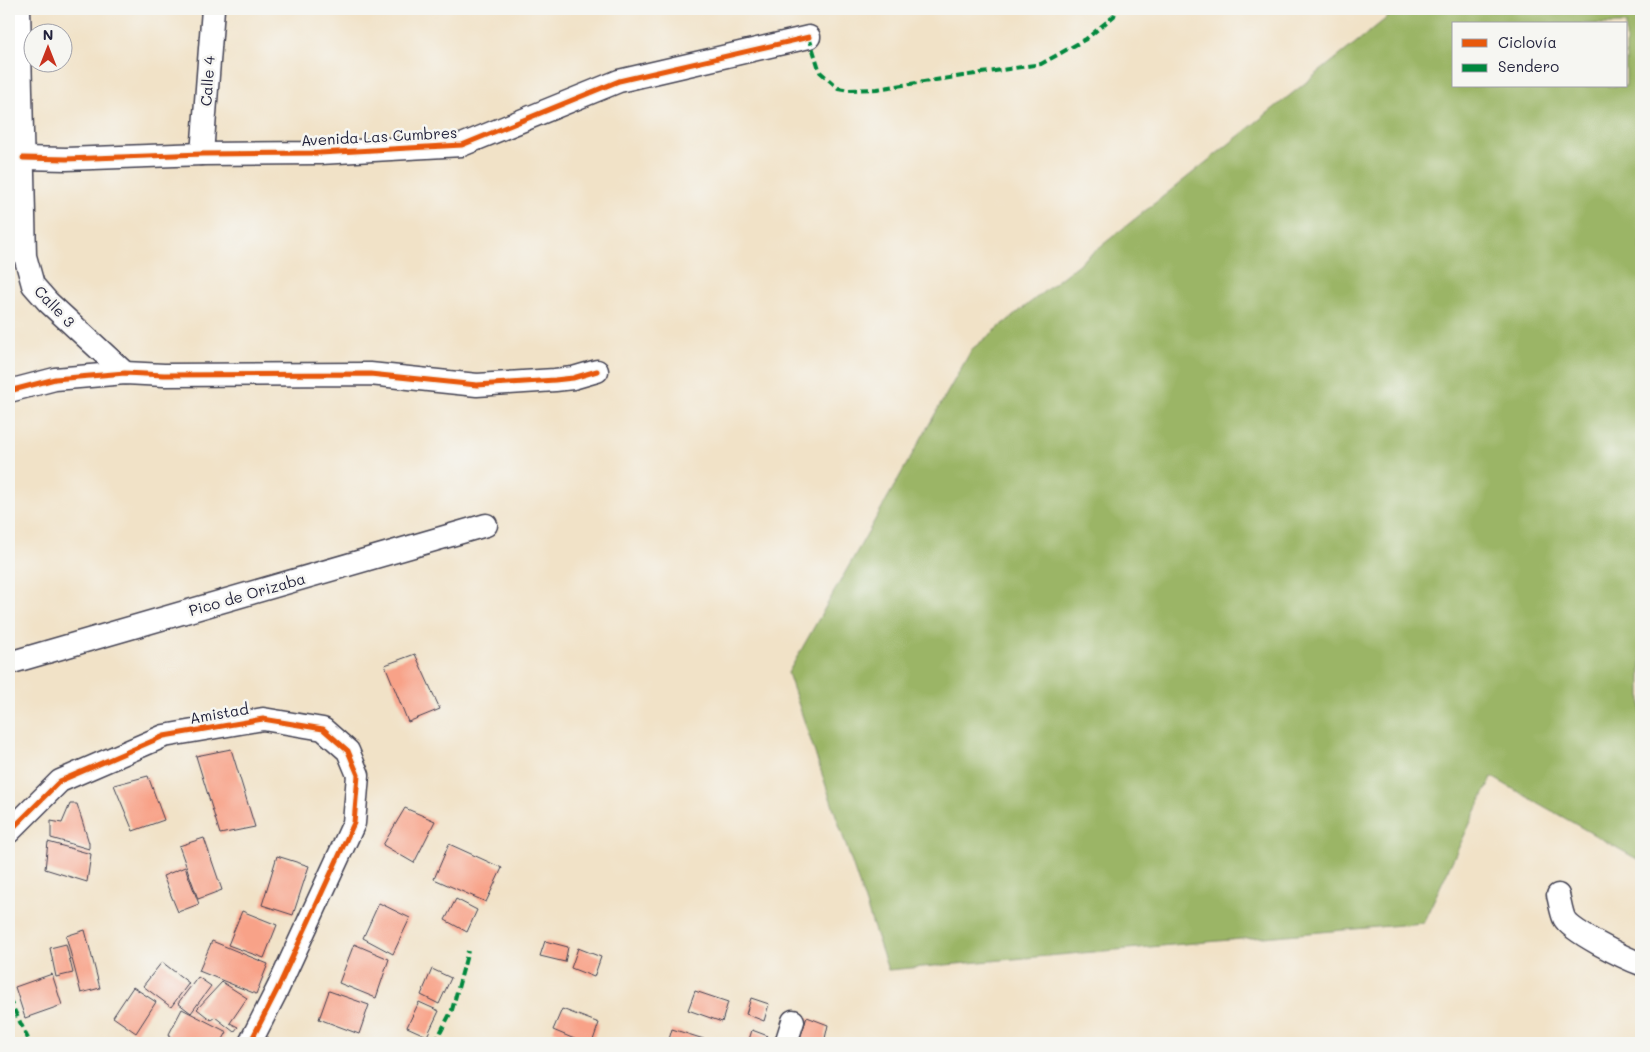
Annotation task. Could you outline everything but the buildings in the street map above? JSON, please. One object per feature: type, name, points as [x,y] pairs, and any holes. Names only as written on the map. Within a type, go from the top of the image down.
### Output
[{"type":"street","name":"Calle 3","points":[[19,9],[25,256],[34,285],[48,302],[125,373]]},
{"type":"street","name":"Calle 4","points":[[202,154],[213,9]]},
{"type":"street","name":"Avenida Las Cumbres","points":[[23,158],[66,159],[202,154],[320,153],[462,145],[619,80],[809,37]]},
{"type":"street","points":[[9,392],[55,379],[125,373],[164,375],[370,374],[477,385],[555,380],[597,371]]},
{"type":"street","name":"Pico de Orizaba","points":[[9,663],[486,525]]},
{"type":"street","name":"Amistad","points":[[9,832],[60,781],[164,736],[263,719],[323,729],[348,750],[358,775],[354,823],[278,988],[250,1043]]},
{"type":"street","points":[[1558,895],[1564,919],[1587,937],[1626,959],[1641,964]]},
{"type":"street","points":[[786,1043],[793,1021]]},
{"type":"green space","points":[[1398,9],[1641,9],[1641,858],[1637,859],[1492,777],[1423,923],[888,970],[788,673],[972,349]]},
{"type":"marked path","points":[[809,37],[820,72],[838,88],[849,90],[877,89],[1041,64],[1086,39],[1114,16],[1116,9]]},
{"type":"marked path","points":[[435,1043],[452,1010],[468,951]]},
{"type":"marked path","points":[[9,999],[30,1043]]},
{"type":"cycle path","points":[[23,158],[66,159],[202,154],[320,153],[462,145],[619,81],[809,37]]},
{"type":"cycle path","points":[[9,391],[55,379],[125,373],[164,375],[370,374],[477,385],[573,378],[597,371]]},
{"type":"cycle path","points":[[9,832],[60,781],[164,736],[263,719],[323,729],[348,751],[358,775],[354,823],[278,988],[250,1043]]}]
